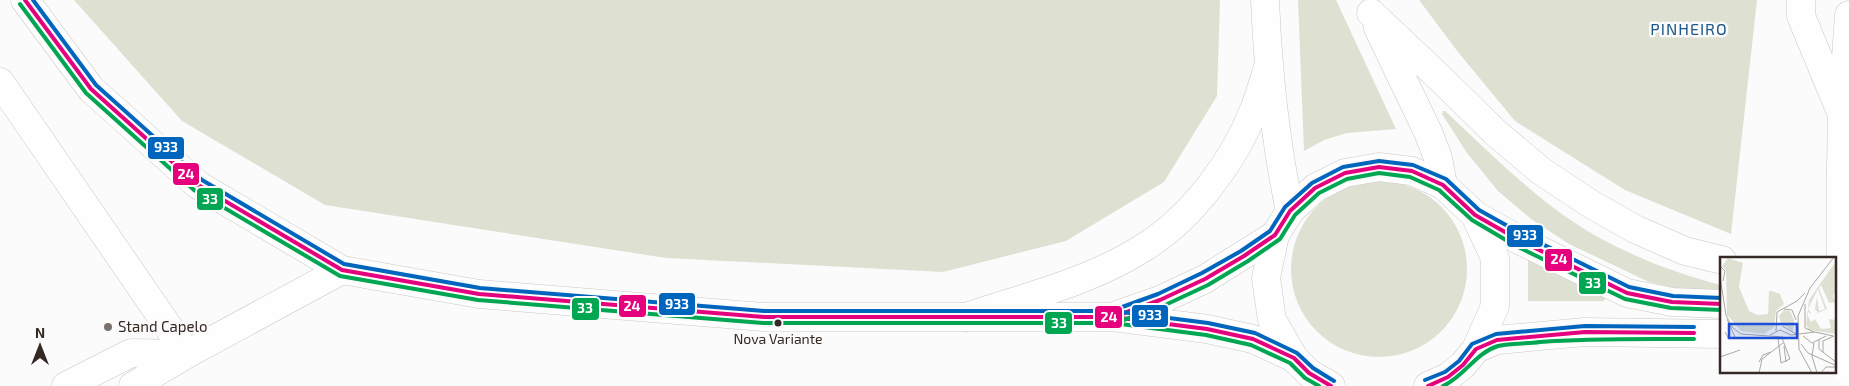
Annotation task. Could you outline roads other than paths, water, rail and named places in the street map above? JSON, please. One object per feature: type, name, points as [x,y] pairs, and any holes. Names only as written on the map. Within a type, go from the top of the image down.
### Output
[{"type":"main road","points":[[25,0],[91,89],[198,186],[342,270],[479,294],[764,317],[1113,317],[1207,329],[1253,339],[1294,358]]},
{"type":"main road","points":[[1265,0],[1268,67],[1282,176],[1290,211]]},
{"type":"main road","points":[[1801,0],[1801,16],[1842,115]]},
{"type":"main road","points":[[1368,6],[1428,132],[1438,158],[1443,185]]},
{"type":"main road","points":[[1368,6],[1496,133],[1542,171],[1591,204],[1635,228],[1685,252],[1720,260]]},
{"type":"main road","points":[[1849,15],[1842,115],[1841,167],[1841,257],[1849,371]]},
{"type":"main road","points":[[966,317],[1105,268],[1144,248],[1176,223],[1206,192],[1235,148],[1255,108],[1268,67]]},
{"type":"main road","points":[[0,82],[187,354]]},
{"type":"main road","points":[[1329,386],[1309,373],[1294,358],[1272,320],[1266,278],[1276,236],[1290,211],[1315,188],[1345,173],[1379,167],[1412,171],[1443,185],[1475,215],[1518,240],[1627,293],[1672,302],[1720,304]]},
{"type":"main road","points":[[1441,383],[1463,365],[1476,349],[1495,306],[1494,258],[1475,215]]},
{"type":"main road","points":[[1113,317],[1160,300],[1205,278],[1276,236]]},
{"type":"main road","points":[[133,386],[187,354],[342,270]]},
{"type":"main road","points":[[1836,289],[1849,289]]},
{"type":"main road","points":[[1476,349],[1497,340],[1585,332],[1720,334]]},
{"type":"main road","points":[[1836,335],[1849,336]]},
{"type":"main road","points":[[66,386],[131,354],[187,354]]},
{"type":"place","name":"Nova Variante","points":[[778,323]]},
{"type":"place","name":"Stand Capelo","points":[[108,327]]},
{"type":"district","name":"PINHEIRO","points":[[1689,29]]}]
